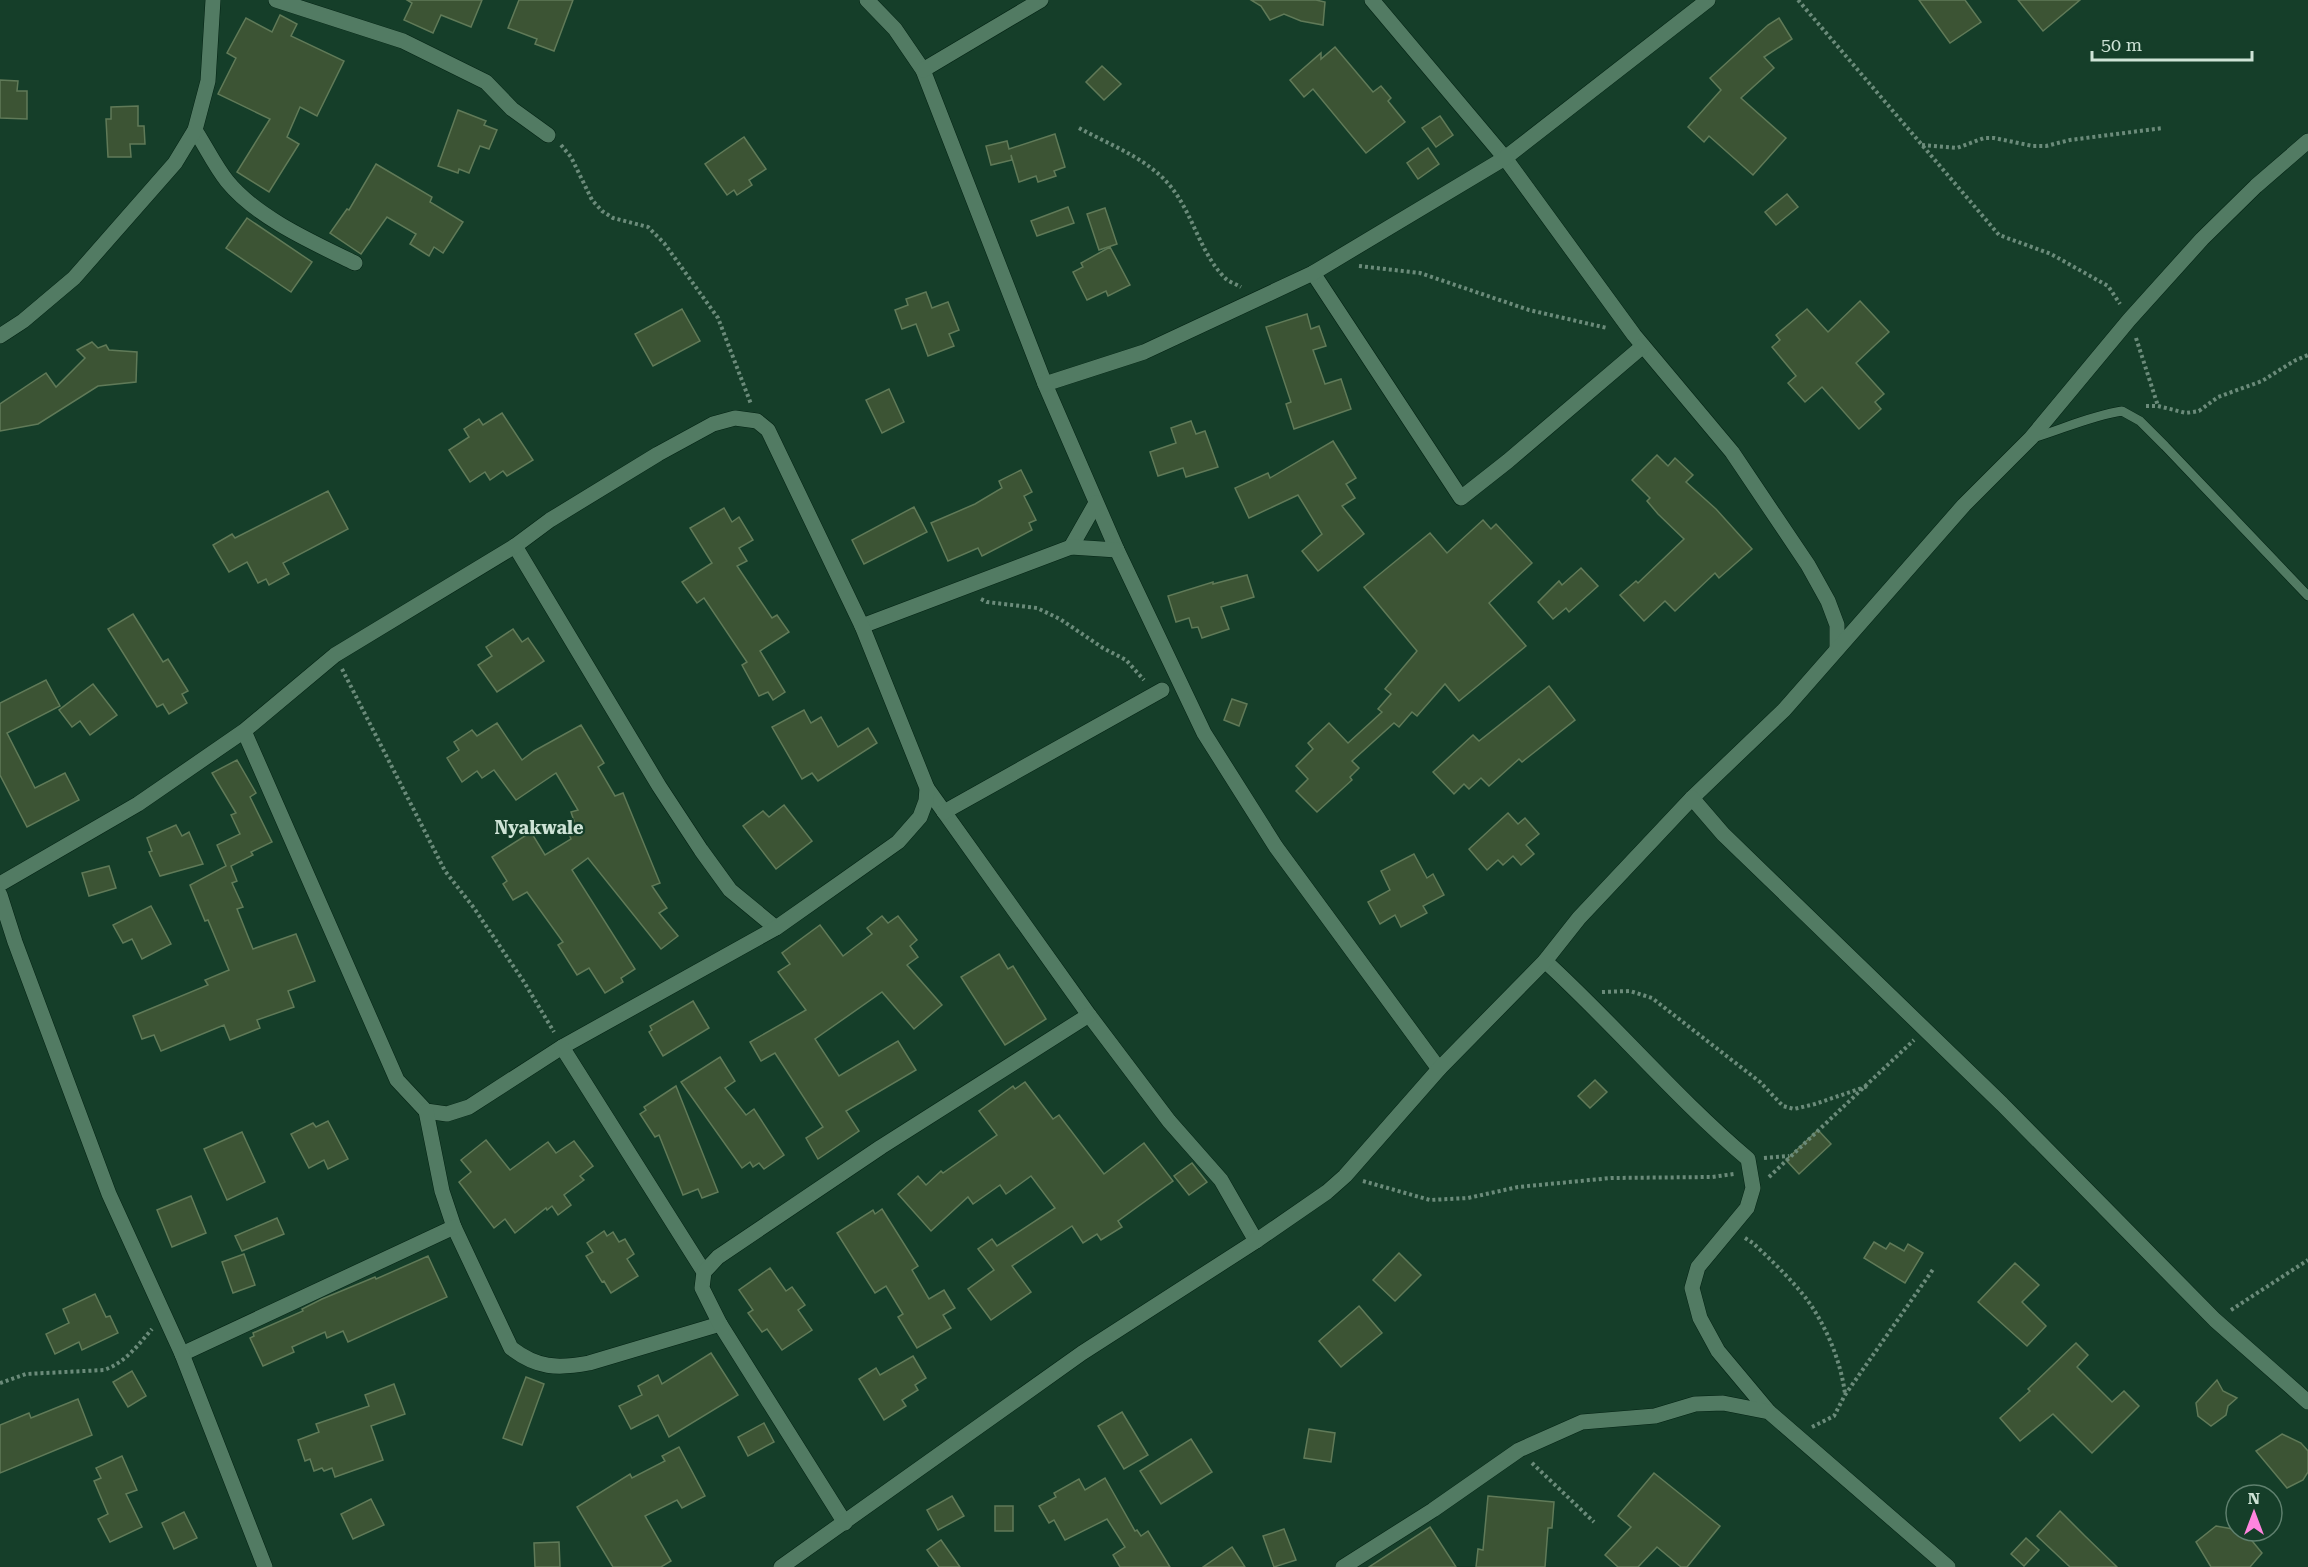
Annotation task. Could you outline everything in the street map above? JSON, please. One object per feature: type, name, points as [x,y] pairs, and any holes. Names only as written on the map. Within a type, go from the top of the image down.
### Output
[{"type":"street","points":[[0,336],[23,321],[74,278],[154,190],[175,163],[195,130],[208,81],[213,0]]},
{"type":"street","points":[[276,0],[404,41],[486,82],[512,109],[548,135]]},
{"type":"street","points":[[867,0],[895,29],[923,70],[1045,384],[1117,550],[1204,734],[1276,847],[1439,1069]]},
{"type":"street","points":[[923,70],[1041,0]]},
{"type":"street","points":[[1372,0],[1505,158],[1639,340],[1732,452],[1808,565],[1828,601],[1837,625],[1837,648]]},
{"type":"street","points":[[1045,384],[1144,352],[1313,273],[1505,158],[1708,0]]},
{"type":"street","points":[[195,130],[228,182],[263,214],[308,241],[356,263]]},
{"type":"street","points":[[781,1567],[1082,1353],[1256,1241],[1346,1176],[1439,1069],[1545,961],[1579,918],[1692,798],[1784,710],[1964,505],[2031,438],[2129,320],[2226,214],[2308,141]]},
{"type":"street","points":[[1313,273],[1461,498],[1508,461],[1639,340]]},
{"type":"street","points":[[0,884],[138,804],[244,731],[335,655],[515,546],[560,514],[658,454],[713,424],[735,418],[757,422],[768,430],[862,626],[927,788],[1089,1015],[1169,1120],[1221,1180],[1256,1241]]},
{"type":"street","points":[[1071,547],[1096,503]]},
{"type":"street","points":[[515,546],[659,786],[701,850],[730,890],[776,927]]},
{"type":"street","points":[[862,626],[1071,547],[1117,550]]},
{"type":"street","points":[[944,812],[1162,690]]},
{"type":"street","points":[[244,731],[397,1080],[426,1111],[442,1191],[454,1227],[511,1348],[526,1360],[540,1365],[567,1367],[588,1363],[720,1324]]},
{"type":"street","points":[[426,1111],[447,1114],[469,1107],[562,1047],[776,927],[898,842],[920,817],[926,801],[927,788]]},
{"type":"street","points":[[1692,798],[1723,834],[2010,1112],[2215,1320],[2308,1402]]},
{"type":"street","points":[[0,895],[15,942],[109,1194],[182,1354],[265,1567]]},
{"type":"street","points":[[1545,961],[1581,993],[1638,1056],[1749,1165],[1753,1188],[1747,1208],[1698,1267],[1692,1287],[1700,1318],[1718,1351],[1769,1412],[1948,1567]]},
{"type":"street","points":[[845,1523],[720,1324],[702,1288],[704,1272],[718,1257],[881,1147],[1089,1015]]},
{"type":"street","points":[[562,1047],[704,1272]]},
{"type":"street","points":[[182,1354],[454,1227]]},
{"type":"street","points":[[1343,1567],[1433,1510],[1519,1450],[1582,1422],[1655,1416],[1695,1404],[1723,1403],[1769,1412]]},
{"type":"lane","points":[[2031,438],[2054,432],[2077,422],[2122,411],[2140,422],[2165,446],[2308,596]]},
{"type":"path","points":[[1798,0],[1999,235],[2051,255],[2108,286],[2129,320],[2142,352],[2158,406]]},
{"type":"path","points":[[1079,128],[1135,158],[1159,174],[1185,207],[1205,248],[1226,279],[1260,298]]},
{"type":"path","points":[[1921,144],[1957,148],[1984,138],[1994,138],[2033,146],[2046,146],[2070,140],[2163,128]]},
{"type":"path","points":[[548,135],[571,157],[592,200],[602,211],[614,218],[648,227],[718,318],[757,422]]},
{"type":"path","points":[[1329,262],[1420,273],[1529,310],[1639,340]]},
{"type":"path","points":[[2122,411],[2158,406],[2186,413],[2199,411],[2218,397],[2262,381],[2308,355]]},
{"type":"path","points":[[962,587],[987,602],[1036,608],[1060,619],[1103,648],[1126,660],[1147,684],[1162,690]]},
{"type":"path","points":[[335,655],[445,871],[474,908],[524,982],[562,1047]]},
{"type":"path","points":[[1581,993],[1630,991],[1652,998],[1760,1082],[1783,1106],[1794,1109],[1868,1086]]},
{"type":"path","points":[[1751,1196],[1790,1156],[1868,1086],[1925,1029]]},
{"type":"path","points":[[1346,1176],[1430,1200],[1468,1198],[1518,1187],[1611,1178],[1712,1177],[1749,1165],[1790,1156]]},
{"type":"path","points":[[1729,1229],[1753,1243],[1806,1298],[1824,1331],[1842,1374],[1845,1395]]},
{"type":"path","points":[[2215,1320],[2308,1260]]},
{"type":"path","points":[[1795,1433],[1821,1424],[1834,1416],[1845,1395],[1874,1357],[1934,1268]]},
{"type":"path","points":[[0,1383],[26,1374],[104,1370],[114,1367],[164,1316]]},
{"type":"path","points":[[1519,1450],[1594,1522]]},
{"type":"building","points":[[407,0],[482,0],[471,27],[441,15],[433,33],[404,20],[412,3]]},
{"type":"building","points":[[519,0],[573,0],[554,51],[535,44],[537,39],[508,28]]},
{"type":"building","points":[[1251,0],[1325,2],[1323,25],[1301,21],[1284,14],[1270,20],[1261,6]]},
{"type":"building","points":[[1919,0],[1965,0],[1981,22],[1950,43]]},
{"type":"building","points":[[2018,0],[2080,0],[2043,31]]},
{"type":"building","points":[[280,15],[297,24],[291,36],[344,61],[317,116],[300,107],[287,137],[299,144],[269,192],[237,172],[270,119],[218,94],[236,58],[227,53],[246,18],[272,32]]},
{"type":"building","points":[[1779,18],[1792,39],[1764,57],[1774,68],[1741,98],[1786,138],[1753,175],[1709,136],[1704,142],[1688,127],[1721,90],[1710,78],[1768,25]]},
{"type":"building","points":[[1335,47],[1373,92],[1381,86],[1391,98],[1388,101],[1405,122],[1366,153],[1313,89],[1304,97],[1290,80],[1321,53],[1321,59]]},
{"type":"building","points":[[1102,66],[1121,84],[1104,100],[1086,82]]},
{"type":"building","points":[[0,80],[18,81],[17,91],[27,91],[27,119],[0,118]]},
{"type":"building","points":[[138,106],[138,126],[144,126],[145,144],[130,144],[131,157],[108,157],[106,119],[111,119],[111,107]]},
{"type":"building","points":[[458,110],[486,121],[484,125],[497,130],[489,149],[480,146],[469,173],[459,169],[458,173],[438,166]]},
{"type":"building","points":[[1440,116],[1453,135],[1436,147],[1422,128]]},
{"type":"building","points":[[1055,134],[1065,167],[1054,171],[1056,176],[1038,182],[1036,176],[1019,182],[1011,155],[1012,160],[991,165],[986,146],[1007,141],[1009,149]]},
{"type":"building","points":[[744,137],[766,169],[749,180],[752,185],[737,195],[734,190],[727,195],[705,164]]},
{"type":"building","points":[[1428,148],[1439,164],[1418,179],[1407,163]]},
{"type":"building","points":[[376,164],[432,197],[430,202],[463,222],[443,253],[434,247],[429,256],[410,244],[416,234],[387,217],[361,254],[330,233],[347,209],[349,210]]},
{"type":"building","points":[[1787,194],[1798,207],[1776,225],[1765,212]]},
{"type":"building","points":[[1068,207],[1074,223],[1037,236],[1031,221]]},
{"type":"building","points":[[1105,208],[1117,244],[1099,250],[1087,214]]},
{"type":"building","points":[[247,218],[312,262],[291,292],[226,248]]},
{"type":"building","points":[[1110,247],[1130,285],[1108,296],[1106,291],[1087,300],[1073,272],[1083,267],[1081,263]]},
{"type":"building","points":[[926,292],[932,308],[948,302],[959,330],[949,334],[954,346],[928,356],[916,324],[902,329],[895,310],[908,305],[906,299]]},
{"type":"building","points":[[1860,301],[1889,332],[1856,363],[1884,394],[1875,402],[1881,409],[1859,429],[1822,387],[1805,402],[1788,383],[1796,376],[1772,347],[1780,340],[1776,335],[1807,309],[1828,332]]},
{"type":"building","points":[[682,309],[700,341],[653,366],[635,334]]},
{"type":"building","points":[[1307,314],[1311,329],[1319,326],[1326,346],[1313,350],[1325,384],[1341,379],[1351,409],[1294,429],[1286,404],[1291,402],[1266,327]]},
{"type":"building","points":[[92,342],[98,348],[106,345],[109,350],[137,352],[136,382],[98,386],[38,424],[0,431],[0,404],[46,373],[56,387],[85,358],[77,350]]},
{"type":"building","points":[[889,389],[904,422],[882,433],[866,400]]},
{"type":"building","points":[[502,413],[533,460],[507,476],[503,471],[490,480],[485,472],[470,482],[449,450],[469,437],[464,429],[479,419],[483,425]]},
{"type":"building","points":[[1191,421],[1196,434],[1205,431],[1218,467],[1186,477],[1183,468],[1158,476],[1150,452],[1176,443],[1171,428]]},
{"type":"building","points":[[1333,441],[1356,478],[1346,484],[1355,498],[1342,506],[1364,534],[1318,571],[1302,551],[1322,534],[1298,495],[1249,518],[1235,488],[1268,473],[1270,478]]},
{"type":"building","points":[[1657,455],[1668,466],[1675,458],[1693,475],[1686,482],[1716,509],[1752,549],[1719,578],[1715,573],[1675,611],[1665,601],[1644,621],[1620,595],[1636,581],[1638,583],[1684,539],[1658,514],[1647,501],[1650,498],[1632,480]]},
{"type":"building","points":[[1021,470],[1032,492],[1024,496],[1036,520],[1029,523],[1032,530],[982,556],[978,548],[948,561],[931,523],[975,504],[1002,488],[999,481]]},
{"type":"building","points":[[328,491],[348,529],[283,563],[289,574],[269,585],[266,579],[258,583],[247,562],[229,572],[213,545],[232,534],[235,538]]},
{"type":"building","points":[[914,507],[927,532],[864,564],[852,540]]},
{"type":"building","points":[[724,508],[732,522],[739,517],[753,540],[739,548],[747,561],[737,566],[772,618],[777,615],[789,632],[760,651],[785,692],[773,700],[768,692],[759,696],[742,665],[747,662],[704,598],[697,603],[682,582],[712,563],[690,528]]},
{"type":"building","points":[[1483,520],[1491,529],[1496,524],[1532,563],[1489,603],[1526,646],[1459,701],[1445,684],[1417,716],[1412,712],[1399,727],[1394,723],[1352,761],[1359,768],[1350,777],[1352,780],[1317,812],[1296,791],[1308,779],[1296,766],[1313,749],[1308,743],[1329,723],[1348,743],[1382,712],[1378,709],[1391,694],[1385,689],[1417,651],[1364,587],[1430,533],[1447,553]]},
{"type":"building","points":[[1581,568],[1598,586],[1569,612],[1566,608],[1553,619],[1538,602],[1559,581],[1562,585]]},
{"type":"building","points":[[1247,575],[1254,597],[1221,607],[1229,629],[1202,638],[1198,627],[1192,628],[1189,618],[1176,622],[1168,596],[1213,582],[1213,584]]},
{"type":"building","points":[[133,614],[163,662],[168,659],[188,691],[182,694],[187,703],[169,714],[163,704],[157,707],[108,629]]},
{"type":"building","points":[[513,629],[522,642],[528,638],[544,661],[497,692],[478,665],[492,656],[486,647]]},
{"type":"building","points":[[46,680],[60,706],[7,733],[35,788],[65,773],[79,800],[27,827],[0,775],[0,703]]},
{"type":"building","points":[[93,684],[117,715],[90,735],[80,721],[72,727],[59,710]]},
{"type":"building","points":[[1549,686],[1575,720],[1522,762],[1519,759],[1489,786],[1481,778],[1469,789],[1464,784],[1454,794],[1433,772],[1473,735],[1479,741]]},
{"type":"building","points":[[1232,699],[1247,704],[1239,726],[1224,720]]},
{"type":"building","points":[[804,710],[811,723],[821,717],[838,747],[868,728],[877,743],[818,781],[812,773],[802,779],[772,727]]},
{"type":"building","points":[[497,723],[522,760],[581,725],[604,763],[598,767],[615,796],[623,793],[660,883],[652,886],[667,908],[659,913],[678,936],[661,949],[588,858],[572,870],[635,969],[621,978],[623,982],[605,993],[589,968],[577,975],[558,945],[563,942],[527,892],[513,900],[503,884],[507,881],[492,857],[531,832],[545,855],[571,839],[565,824],[574,821],[571,812],[578,810],[556,773],[516,800],[494,770],[482,778],[477,771],[462,782],[447,758],[459,750],[454,742],[472,730],[477,736]]},
{"type":"building","points":[[237,760],[256,793],[250,797],[272,842],[251,852],[253,855],[231,866],[237,881],[232,883],[243,907],[237,909],[253,949],[296,934],[315,981],[288,991],[294,1007],[257,1020],[260,1028],[230,1040],[224,1025],[161,1051],[154,1035],[142,1039],[133,1016],[208,985],[205,980],[229,970],[190,885],[226,866],[217,845],[240,834],[231,815],[236,813],[212,773]]},
{"type":"building","points":[[784,805],[812,841],[776,869],[743,826],[763,811],[769,817]]},
{"type":"building","points":[[1508,813],[1518,824],[1525,818],[1539,834],[1526,845],[1534,854],[1521,865],[1513,856],[1503,865],[1498,860],[1487,870],[1469,849]]},
{"type":"building","points":[[176,825],[182,836],[189,832],[203,864],[160,876],[149,852],[152,851],[147,838]]},
{"type":"building","points":[[1414,854],[1427,878],[1433,874],[1444,895],[1423,906],[1427,913],[1401,927],[1395,915],[1380,924],[1368,902],[1390,890],[1381,871]]},
{"type":"building","points":[[109,866],[116,888],[89,896],[82,873]]},
{"type":"building","points":[[151,906],[171,944],[142,959],[132,939],[123,943],[113,925]]},
{"type":"building","points":[[882,916],[888,923],[898,916],[917,940],[910,946],[918,957],[907,965],[942,1005],[914,1029],[882,992],[815,1039],[839,1076],[898,1041],[916,1070],[846,1111],[859,1131],[818,1159],[806,1138],[823,1127],[775,1053],[761,1061],[750,1042],[806,1010],[778,972],[790,964],[782,953],[820,925],[843,956],[872,934],[867,928]]},
{"type":"building","points":[[999,954],[1008,969],[1013,966],[1046,1019],[1005,1045],[961,977]]},
{"type":"building","points":[[693,1001],[709,1028],[663,1056],[649,1032],[652,1030],[650,1026]]},
{"type":"building","points":[[720,1057],[735,1081],[725,1088],[746,1115],[754,1109],[784,1155],[764,1169],[759,1163],[753,1167],[750,1162],[742,1168],[681,1082]]},
{"type":"building","points":[[1595,1080],[1607,1092],[1590,1108],[1578,1096]]},
{"type":"building","points":[[1025,1082],[1053,1119],[1059,1115],[1104,1174],[1144,1143],[1173,1181],[1118,1221],[1122,1227],[1101,1240],[1097,1234],[1083,1243],[1072,1226],[1012,1266],[1031,1292],[991,1320],[968,1289],[994,1270],[978,1249],[992,1239],[997,1246],[1055,1208],[1031,1176],[1006,1194],[1000,1185],[973,1204],[968,1197],[931,1231],[898,1194],[918,1176],[926,1185],[941,1171],[943,1173],[997,1135],[979,1111],[1013,1086],[1015,1089]]},
{"type":"building","points":[[676,1086],[718,1192],[702,1198],[698,1189],[683,1195],[659,1135],[655,1137],[640,1114],[646,1110],[644,1107]]},
{"type":"building","points":[[328,1121],[348,1159],[328,1169],[324,1160],[309,1168],[291,1134],[313,1123],[316,1127]]},
{"type":"building","points":[[1818,1130],[1831,1144],[1799,1174],[1786,1160]]},
{"type":"building","points":[[242,1132],[265,1182],[227,1200],[204,1149]]},
{"type":"building","points":[[486,1140],[510,1170],[548,1142],[556,1153],[574,1141],[593,1166],[580,1176],[584,1180],[564,1195],[571,1205],[558,1215],[552,1206],[547,1210],[546,1208],[515,1233],[505,1219],[494,1228],[459,1182],[471,1172],[461,1160]]},
{"type":"building","points":[[1192,1163],[1207,1182],[1189,1195],[1174,1176]]},
{"type":"building","points":[[191,1196],[206,1233],[172,1247],[157,1210]]},
{"type":"building","points":[[882,1209],[918,1266],[912,1270],[929,1299],[944,1290],[955,1308],[943,1315],[951,1328],[917,1348],[898,1317],[903,1314],[886,1286],[875,1293],[837,1233],[873,1210],[875,1214]]},
{"type":"building","points":[[277,1218],[284,1234],[242,1251],[235,1236]]},
{"type":"building","points":[[604,1231],[607,1236],[613,1232],[619,1242],[625,1239],[634,1254],[627,1259],[638,1276],[611,1293],[586,1256],[593,1252],[587,1243]]},
{"type":"building","points":[[1874,1242],[1886,1249],[1890,1243],[1904,1251],[1908,1244],[1923,1253],[1905,1283],[1864,1258]]},
{"type":"building","points":[[1399,1253],[1421,1275],[1395,1301],[1373,1280]]},
{"type":"building","points":[[244,1254],[255,1285],[233,1293],[222,1262]]},
{"type":"building","points":[[428,1256],[447,1297],[348,1342],[343,1331],[327,1338],[325,1332],[292,1347],[294,1352],[263,1366],[250,1338],[254,1336],[253,1333],[303,1311],[302,1309],[322,1299]]},
{"type":"building","points":[[2015,1263],[2039,1285],[2022,1302],[2046,1326],[2027,1346],[1978,1302]]},
{"type":"building","points":[[770,1268],[786,1291],[792,1287],[805,1305],[798,1310],[812,1330],[782,1350],[767,1329],[762,1332],[748,1313],[753,1310],[739,1290]]},
{"type":"building","points":[[95,1294],[106,1317],[110,1316],[118,1333],[82,1350],[79,1342],[55,1354],[46,1334],[69,1323],[63,1309]]},
{"type":"building","points":[[1359,1306],[1382,1333],[1341,1367],[1319,1341]]},
{"type":"building","points":[[2076,1343],[2088,1355],[2077,1367],[2112,1402],[2124,1391],[2139,1406],[2092,1453],[2053,1414],[2020,1441],[2000,1418],[2030,1391],[2028,1389]]},
{"type":"building","points":[[711,1353],[738,1395],[669,1437],[658,1415],[631,1429],[619,1406],[642,1395],[638,1386],[658,1375],[662,1384]]},
{"type":"building","points":[[913,1356],[926,1378],[915,1385],[918,1390],[902,1400],[906,1406],[884,1420],[859,1379],[876,1368],[880,1375]]},
{"type":"building","points":[[132,1371],[146,1396],[128,1407],[113,1382]]},
{"type":"building","points":[[526,1377],[544,1384],[522,1445],[503,1438]]},
{"type":"building","points":[[2217,1380],[2223,1391],[2237,1398],[2228,1406],[2226,1415],[2211,1426],[2198,1416],[2196,1403]]},
{"type":"building","points":[[394,1384],[405,1414],[371,1426],[383,1460],[335,1477],[332,1468],[314,1471],[310,1459],[305,1461],[298,1440],[319,1432],[316,1424],[369,1406],[365,1395]]},
{"type":"building","points":[[78,1399],[92,1435],[0,1473],[0,1425],[29,1413],[31,1418]]},
{"type":"building","points":[[1122,1412],[1148,1455],[1124,1469],[1098,1426]]},
{"type":"building","points":[[764,1423],[774,1442],[748,1456],[738,1437]]},
{"type":"building","points":[[1309,1429],[1335,1433],[1331,1462],[1304,1458]]},
{"type":"building","points":[[2282,1434],[2301,1443],[2308,1451],[2308,1472],[2303,1480],[2287,1488],[2256,1451]]},
{"type":"building","points":[[1191,1439],[1212,1472],[1161,1504],[1140,1471]]},
{"type":"building","points":[[679,1447],[705,1496],[682,1508],[677,1500],[645,1516],[671,1561],[661,1567],[613,1567],[577,1507],[630,1474],[632,1478],[665,1461],[662,1456]]},
{"type":"building","points":[[122,1456],[137,1490],[126,1494],[142,1527],[110,1542],[98,1519],[108,1514],[94,1481],[101,1478],[96,1468]]},
{"type":"building","points":[[1654,1473],[1720,1526],[1687,1567],[1681,1567],[1657,1547],[1638,1567],[1618,1567],[1605,1555],[1631,1527],[1618,1516]]},
{"type":"building","points":[[1105,1478],[1135,1531],[1137,1530],[1141,1536],[1148,1531],[1170,1567],[1120,1567],[1113,1555],[1125,1547],[1107,1519],[1065,1540],[1054,1520],[1049,1523],[1039,1506],[1056,1497],[1054,1493],[1079,1479],[1085,1490]]},
{"type":"building","points":[[952,1496],[964,1516],[938,1530],[927,1510]]},
{"type":"building","points":[[1488,1496],[1554,1502],[1552,1528],[1548,1528],[1545,1567],[1476,1567],[1478,1549],[1483,1550]]},
{"type":"building","points":[[371,1499],[384,1525],[353,1539],[341,1514]]},
{"type":"building","points":[[995,1506],[1013,1506],[1013,1531],[995,1531]]},
{"type":"building","points":[[2060,1511],[2117,1567],[2070,1567],[2037,1536]]},
{"type":"building","points":[[184,1512],[197,1538],[174,1549],[162,1523]]},
{"type":"building","points":[[2216,1526],[2224,1527],[2224,1543],[2254,1543],[2262,1553],[2250,1567],[2211,1567],[2196,1542]]},
{"type":"building","points":[[1430,1527],[1456,1567],[1369,1567]]},
{"type":"building","points":[[1284,1529],[1296,1560],[1274,1567],[1263,1536]]},
{"type":"building","points":[[2026,1538],[2039,1550],[2024,1566],[2011,1554]]},
{"type":"building","points":[[941,1540],[960,1567],[939,1567],[927,1550]]},
{"type":"building","points":[[559,1542],[560,1567],[535,1567],[534,1543]]},
{"type":"building","points":[[1232,1547],[1245,1567],[1203,1567]]},
{"type":"district","name":"Nyakwale","points":[[539,827]]}]
